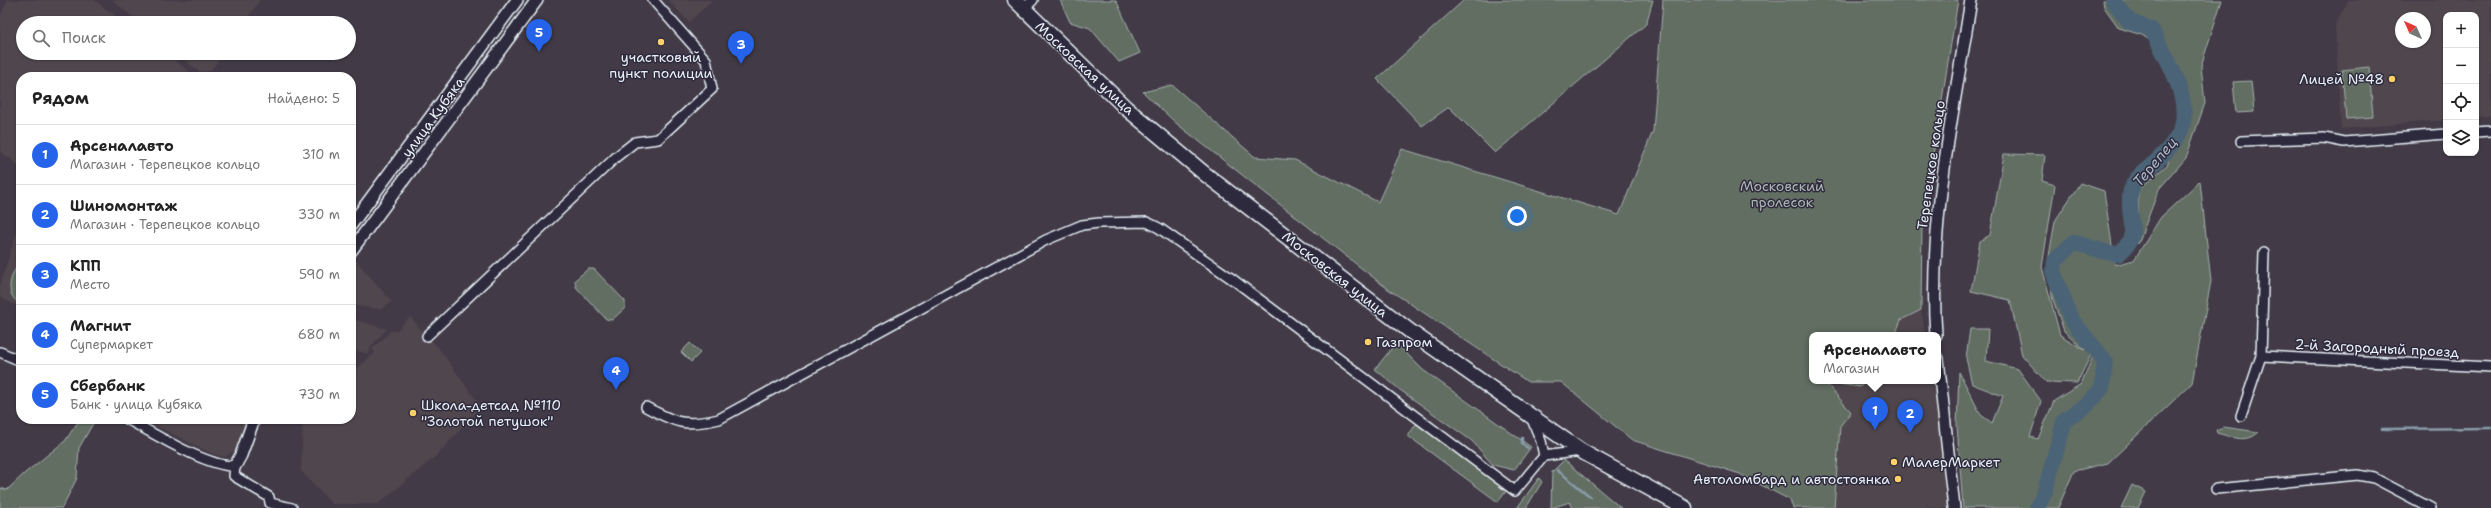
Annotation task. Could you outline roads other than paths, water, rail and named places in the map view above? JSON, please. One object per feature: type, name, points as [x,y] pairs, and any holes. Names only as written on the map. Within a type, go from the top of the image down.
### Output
[{"type":"main road","name":"Московская улица","points":[[1024,3],[1126,108],[1205,174],[1411,332],[1581,450],[1685,508]]},
{"type":"street","name":"улица Кубяка","points":[[356,218],[517,0]]},
{"type":"street","name":"улица Кубяка","points":[[356,244],[537,0]]},
{"type":"street","points":[[427,336],[616,157],[635,142],[658,139],[712,89],[706,60],[653,0]]},
{"type":"street","name":"Терепецкое кольцо","points":[[1936,332],[1933,293],[1937,225],[1970,0]]},
{"type":"street","points":[[2479,132],[2491,131]]},
{"type":"street","points":[[2241,141],[2324,138],[2344,142],[2443,134]]},
{"type":"street","points":[[646,407],[684,424],[699,424],[718,419],[1046,240],[1082,225],[1147,222],[1159,228],[1236,281],[1515,490],[1544,456],[1581,450]]},
{"type":"street","points":[[2240,416],[2261,356],[2264,252]]},
{"type":"street","points":[[0,352],[16,359]]},
{"type":"street","name":"2-й Загородный проезд","points":[[2261,356],[2491,367]]},
{"type":"street","points":[[1941,384],[1954,508]]},
{"type":"street","points":[[1530,415],[1541,441],[1544,456]]},
{"type":"street","points":[[136,424],[170,442],[224,466],[235,466]]},
{"type":"street","points":[[252,424],[241,455],[235,466],[234,476],[269,497],[268,505],[292,508]]},
{"type":"street","points":[[2216,489],[2358,475],[2374,478],[2431,508]]},
{"type":"waterway","name":"Терепец","points":[[2037,508],[2045,491],[2065,419],[2086,406],[2102,388],[2105,361],[2071,319],[2054,274],[2055,261],[2073,243],[2118,254],[2126,247],[2132,232],[2130,199],[2133,185],[2135,181],[2168,150],[2180,132],[2183,120],[2181,93],[2164,52],[2151,29],[2130,22],[2113,0]]},
{"type":"waterway","points":[[2382,429],[2491,428]]},
{"type":"waterway","points":[[1522,438],[1522,444],[1528,448]]},
{"type":"waterway","points":[[1557,470],[1591,497]]},
{"type":"place","name":"участковый пункт полиции","points":[[661,42]]},
{"type":"place","name":"Сбербанк","points":[[539,52]]},
{"type":"place","name":"КПП","points":[[741,64]]},
{"type":"place","name":"Лицей №48","points":[[2392,79]]},
{"type":"place","name":"Газпром","points":[[1368,342]]},
{"type":"place","name":"Магнит","points":[[616,390]]},
{"type":"place","name":"Школа-детсад №110 \"Золотой петушок\"","points":[[413,413]]},
{"type":"place","name":"Арсеналавто","points":[[1875,430]]},
{"type":"place","name":"Шиномонтаж","points":[[1910,433]]},
{"type":"place","name":"МалерМаркет","points":[[1894,462]]},
{"type":"place","name":"Автоломбард и автостоянка","points":[[1898,479]]},
{"type":"park label","name":"Московский пролесок","points":[[1782,194]]}]
